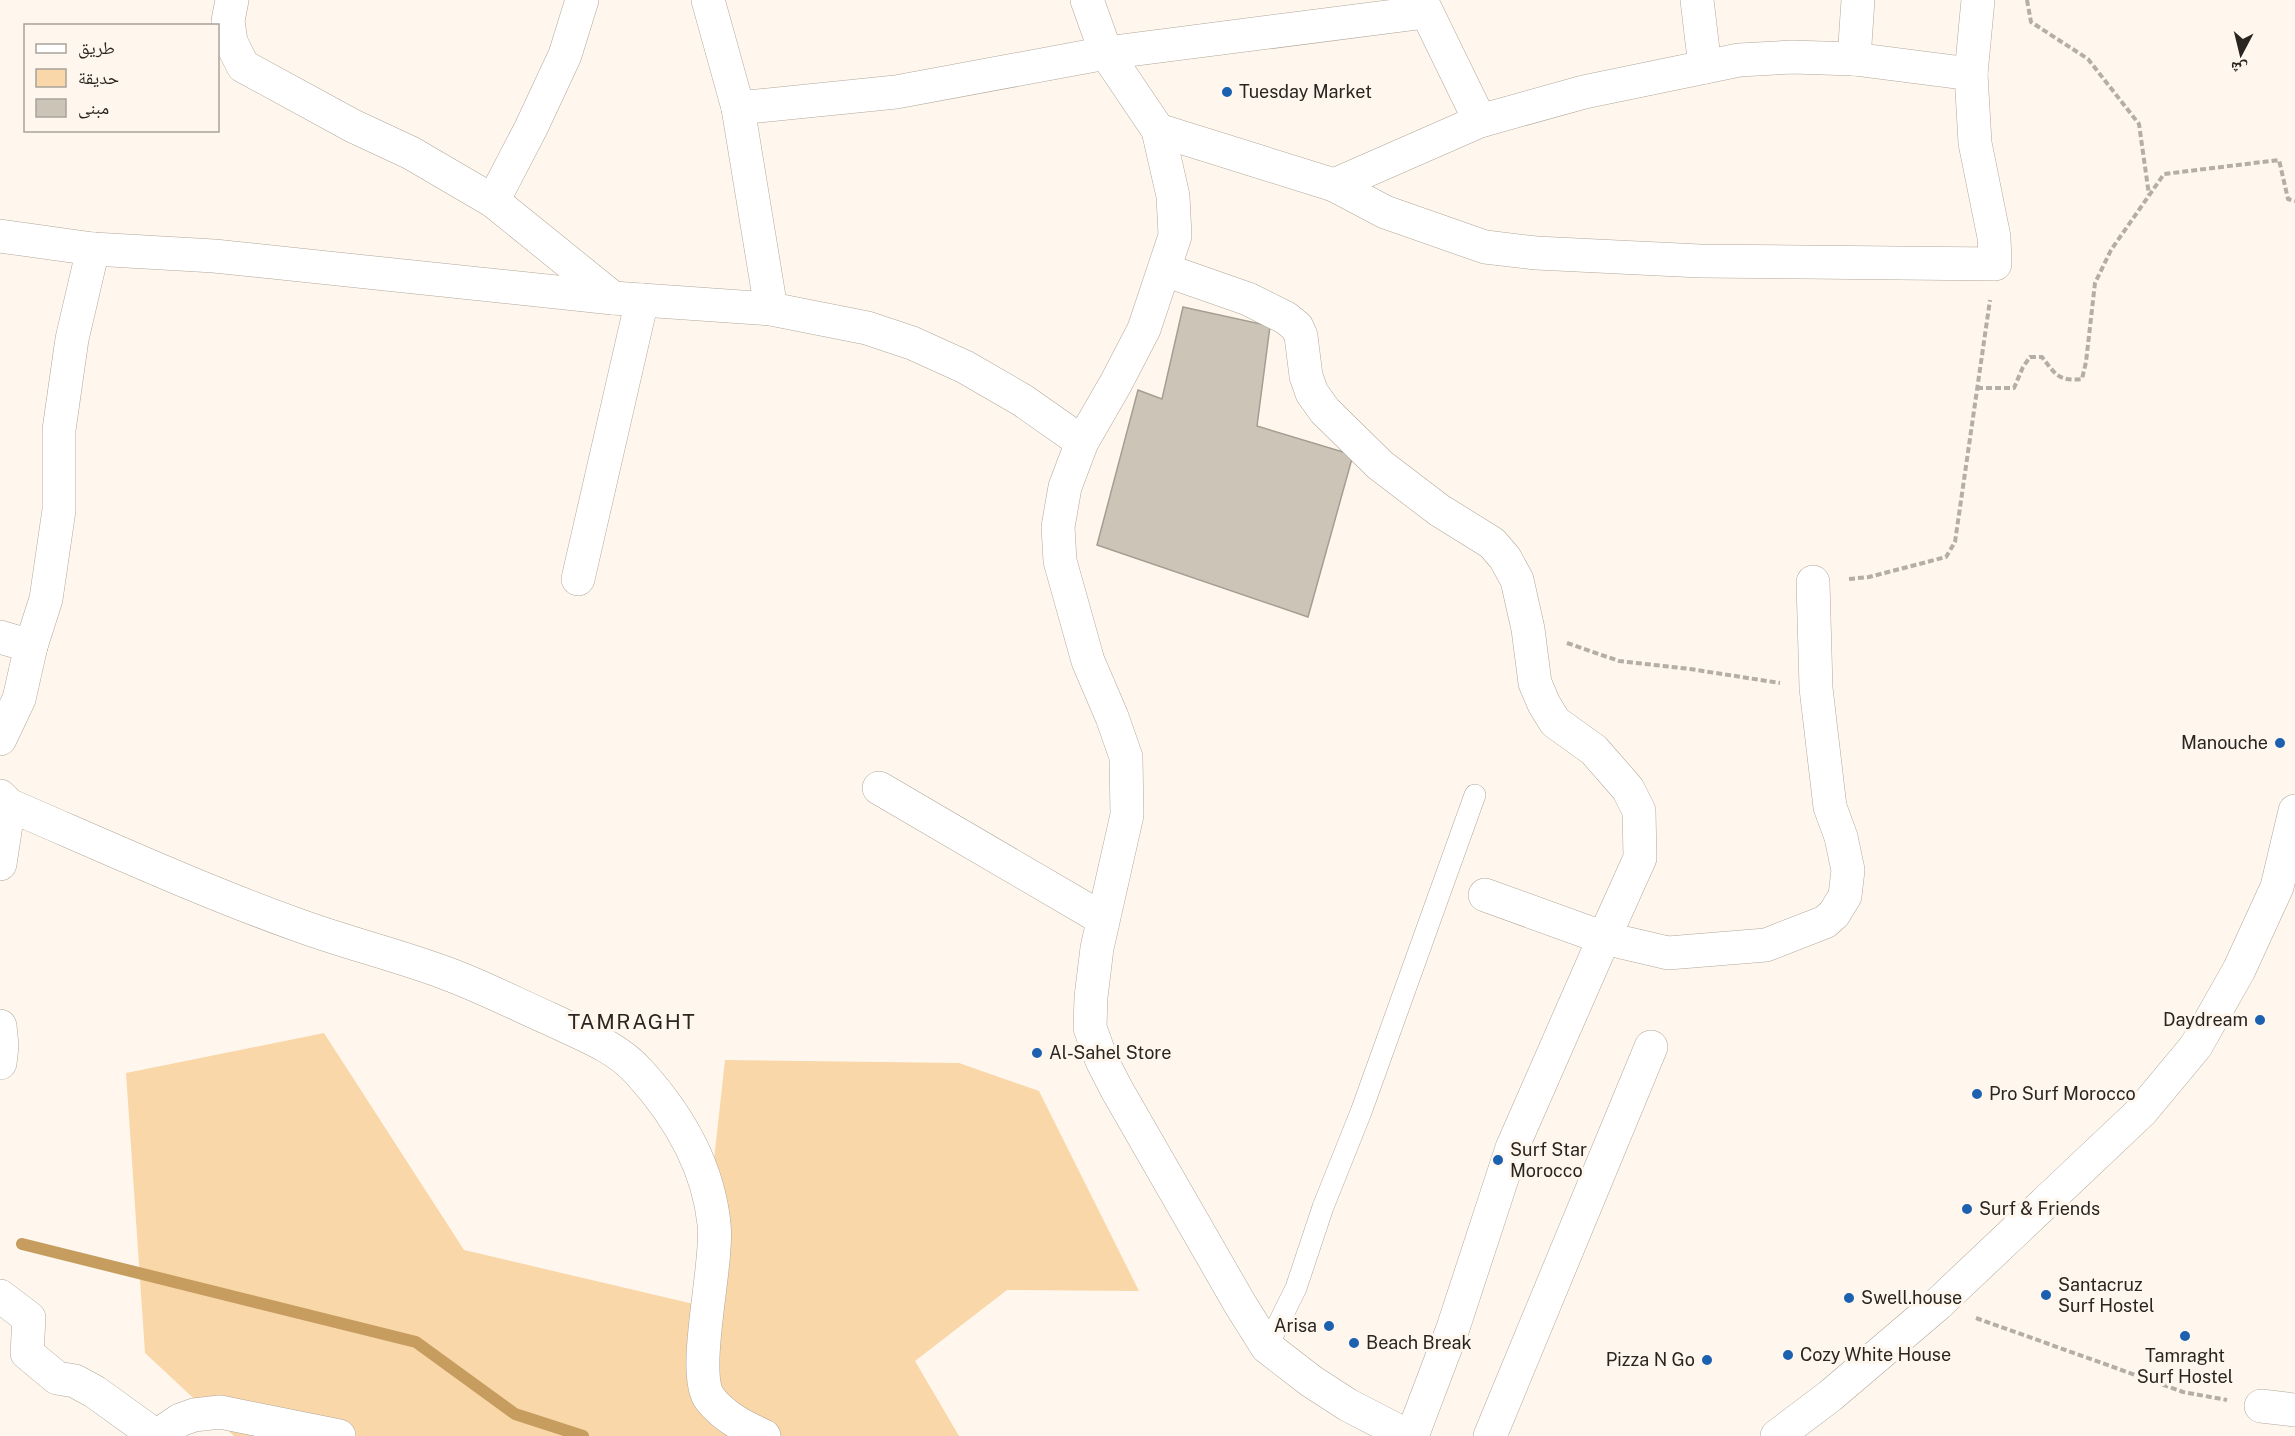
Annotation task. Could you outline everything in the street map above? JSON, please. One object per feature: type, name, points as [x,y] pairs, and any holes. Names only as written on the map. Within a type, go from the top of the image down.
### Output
[{"type":"street","points":[[232,0],[228,21],[231,42],[243,66],[353,126],[411,153],[493,201],[628,299]]},
{"type":"street","points":[[493,201],[531,128],[560,65],[582,0]]},
{"type":"street","points":[[708,0],[738,108],[771,309]]},
{"type":"street","points":[[1088,0],[1106,53],[1158,130],[1173,196],[1174,236],[1165,270],[1144,329],[1082,442],[1065,487],[1058,527],[1060,561],[1088,661],[1126,757],[1128,785],[1127,815],[1104,919],[1091,997],[1090,1028],[1102,1061],[1198,1233],[1267,1347],[1311,1382],[1348,1406],[1410,1436],[1454,1328],[1512,1148],[1640,858],[1639,811],[1628,789],[1594,750],[1555,722],[1550,713],[1535,683],[1528,629],[1517,580],[1505,558],[1492,543],[1439,510],[1380,465],[1324,411],[1309,384],[1301,336],[1297,327],[1286,318],[1248,299],[1165,270]]},
{"type":"street","points":[[1697,0],[1705,67]]},
{"type":"street","points":[[1854,59],[1858,0]]},
{"type":"street","points":[[1158,130],[1334,185],[1385,212],[1485,247],[1536,253],[1700,261],[1995,264],[1994,237],[1975,143],[1971,74],[1978,0]]},
{"type":"street","points":[[738,108],[896,92],[1106,53],[1423,6],[1480,121]]},
{"type":"street","points":[[1334,185],[1480,121],[1584,92],[1739,60],[1792,57],[1854,59],[1971,74]]},
{"type":"street","points":[[0,236],[93,249],[214,256],[628,299],[771,309],[867,328],[912,343],[966,367],[1082,442]]},
{"type":"street","points":[[0,739],[19,699],[31,646],[46,599],[59,510],[59,430],[72,339],[93,249]]},
{"type":"street","points":[[578,579],[628,299]]},
{"type":"street","points":[[1485,896],[1604,938],[1668,953],[1766,945],[1825,922],[1834,914],[1845,896],[1848,870],[1841,837],[1830,807],[1816,688],[1813,582]]},
{"type":"street","points":[[0,637],[31,646]]},
{"type":"street","points":[[879,788],[1104,919]]},
{"type":"street","points":[[0,864],[4,800],[127,856],[295,924],[448,974],[608,1046],[637,1070],[668,1106],[687,1136],[706,1184],[714,1224],[714,1266],[703,1366],[704,1387],[709,1398],[740,1425],[764,1436]]},
{"type":"street","points":[[1777,1436],[1830,1396],[1938,1304],[2142,1111],[2196,1046],[2239,970],[2277,887],[2295,811]]},
{"type":"street","points":[[0,1026],[2,1047],[0,1063]]},
{"type":"street","points":[[1490,1436],[1651,1047]]},
{"type":"street","points":[[0,1296],[29,1318],[27,1353],[57,1378],[75,1382],[94,1392],[156,1436]]},
{"type":"street","points":[[2261,1406],[2295,1410]]},
{"type":"street","points":[[162,1436],[167,1429],[180,1420],[194,1415],[220,1412],[339,1436]]},
{"type":"lane","points":[[1267,1347],[1296,1288],[1323,1207],[1361,1112],[1475,795]]},
{"type":"path","points":[[2027,0],[2031,22],[2088,59],[2139,124],[2149,196]]},
{"type":"path","points":[[1977,388],[2014,388],[2030,357],[2042,357],[2055,375],[2068,381],[2082,379],[2096,283],[2111,250],[2164,174],[2279,160],[2288,199],[2295,201]]},
{"type":"path","points":[[1813,582],[1869,577],[1946,557],[1955,542],[1995,264]]},
{"type":"path","points":[[1528,629],[1619,661],[1816,688]]},
{"type":"path","points":[[1938,1304],[2183,1392],[2261,1406]]},
{"type":"green space","points":[[324,1033],[464,1250],[698,1305],[725,1060],[959,1063],[1039,1091],[1139,1291],[1007,1290],[915,1361],[959,1436],[234,1436],[145,1353],[126,1073]]},
{"type":"building","points":[[1183,307],[1270,326],[1257,426],[1353,455],[1308,617],[1097,545],[1138,390],[1162,399]]},
{"type":"waterway","points":[[22,1244],[416,1342],[515,1414],[583,1436]]},
{"type":"place","name":"Tuesday Market","points":[[1227,92]]},
{"type":"place","name":"Manouche","points":[[2280,743]]},
{"type":"place","name":"Daydream","points":[[2260,1020]]},
{"type":"place","name":"Al-Sahel Store","points":[[1037,1053]]},
{"type":"place","name":"Pro Surf Morocco","points":[[1977,1094]]},
{"type":"place","name":"Surf Star Morocco","points":[[1498,1160]]},
{"type":"place","name":"Surf & Friends","points":[[1967,1209]]},
{"type":"place","name":"Santacruz Surf Hostel","points":[[2046,1295]]},
{"type":"place","name":"Swell.house","points":[[1849,1298]]},
{"type":"place","name":"Arisa","points":[[1329,1326]]},
{"type":"place","name":"Tamraght Surf Hostel","points":[[2185,1336]]},
{"type":"place","name":"Beach Break","points":[[1354,1343]]},
{"type":"place","name":"Cozy White House","points":[[1788,1355]]},
{"type":"place","name":"Pizza N Go","points":[[1707,1360]]},
{"type":"district","name":"TAMRAGHT","points":[[632,1022]]}]
